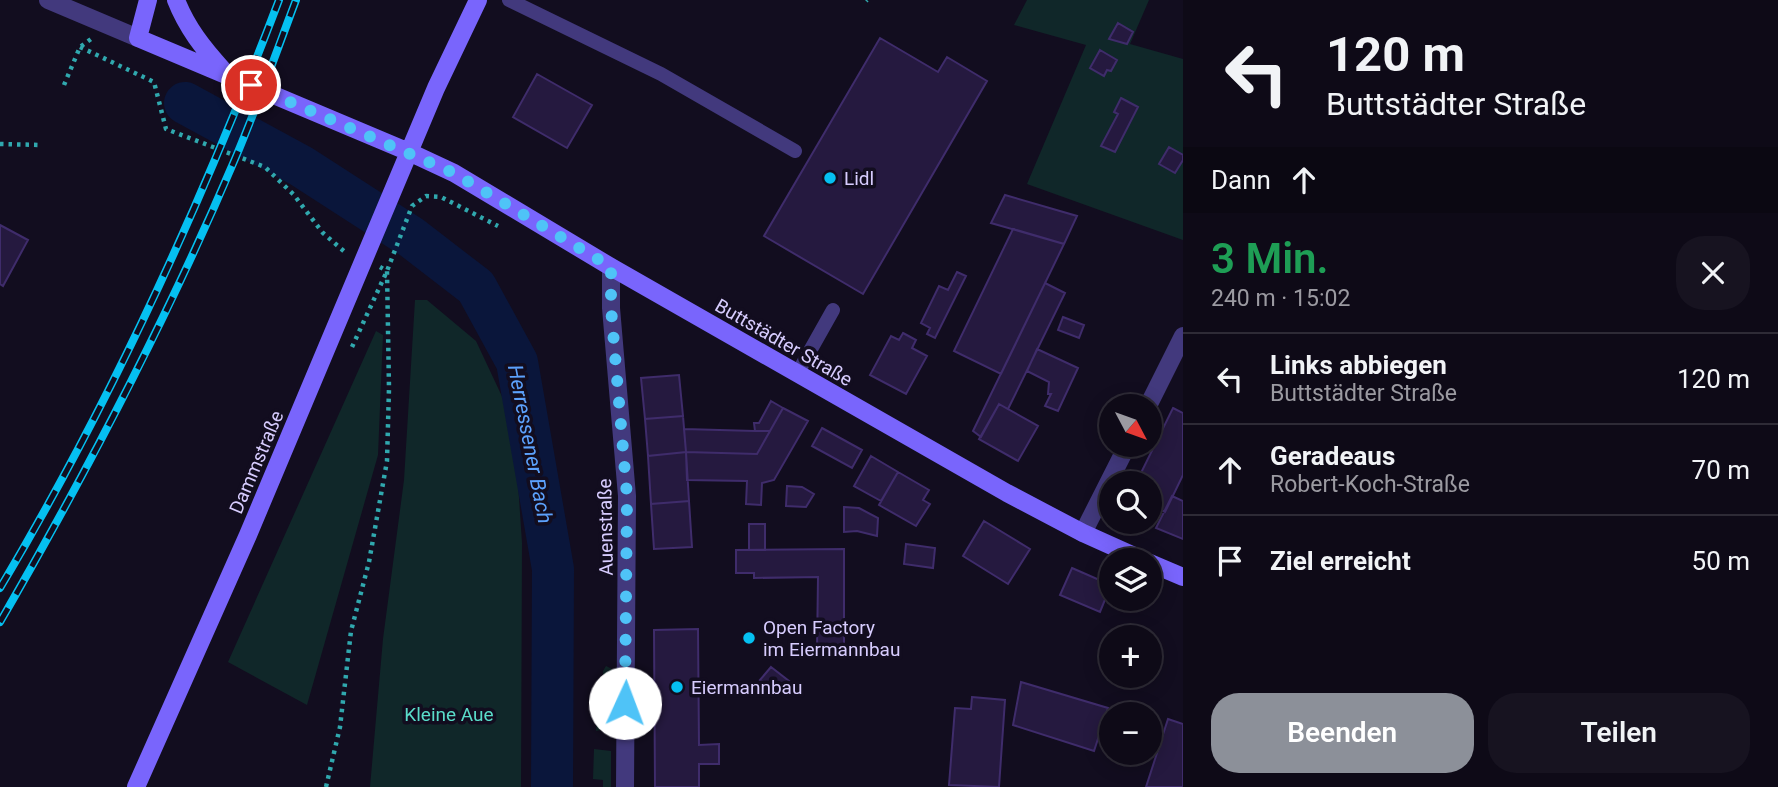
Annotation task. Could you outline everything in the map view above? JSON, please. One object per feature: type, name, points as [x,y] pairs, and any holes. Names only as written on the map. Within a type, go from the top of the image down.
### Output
[{"type":"main road","points":[[138,38],[148,0]]},
{"type":"main road","points":[[176,0],[183,19],[198,43],[228,75]]},
{"type":"main road","name":"Dammstraße","points":[[136,787],[253,523],[436,88],[478,0]]},
{"type":"main road","name":"Buttstädter Straße","points":[[138,38],[409,152],[477,186],[797,374],[1083,533],[1116,548]]},
{"type":"main road","points":[[1162,568],[1183,577]]},
{"type":"street","points":[[48,0],[138,38]]},
{"type":"street","name":"Auenstraße","points":[[611,267],[611,308],[627,496],[625,787]]},
{"type":"street","points":[[1154,394],[1183,336]]},
{"type":"street","points":[[1083,533],[1121,457]]},
{"type":"lane","points":[[509,0],[661,74],[795,151]]},
{"type":"lane","points":[[797,374],[833,310]]},
{"type":"path","points":[[64,85],[80,47],[90,40],[98,22]]},
{"type":"path","points":[[80,47],[154,82],[166,129],[265,167],[294,195],[323,233],[340,250],[367,256],[387,271],[387,461],[369,562],[351,631],[340,727],[326,787]]},
{"type":"path","points":[[0,144],[41,145]]},
{"type":"path","points":[[391,259],[412,206],[426,196],[442,197],[508,231]]},
{"type":"green space","points":[[1027,0],[1149,0],[1130,44],[1183,59],[1183,240],[1027,184],[1086,45],[1014,25]]},
{"type":"green space","name":"Kleine Aue","points":[[415,300],[427,300],[476,341],[514,422],[522,543],[521,787],[370,787],[383,639],[404,480]]},
{"type":"green space","points":[[376,331],[383,335],[378,455],[307,705],[228,662]]},
{"type":"green space","points":[[606,666],[612,669],[611,728],[596,731],[597,719],[604,718],[603,671]]},
{"type":"green space","points":[[594,749],[611,751],[611,787],[603,787],[603,780],[593,779]]},
{"type":"building","points":[[1118,23],[1133,32],[1127,44],[1109,39]]},
{"type":"building","points":[[880,38],[938,72],[947,57],[987,81],[863,294],[764,236]]},
{"type":"building","points":[[1100,50],[1117,60],[1111,71],[1107,70],[1104,76],[1090,68]]},
{"type":"building","points":[[537,74],[592,105],[567,148],[513,117]]},
{"type":"building","points":[[1121,98],[1138,107],[1115,152],[1101,146],[1118,114],[1114,112]]},
{"type":"building","points":[[1169,147],[1183,155],[1175,173],[1159,164]]},
{"type":"building","points":[[1005,195],[1077,216],[1064,244],[991,223]]},
{"type":"building","points":[[0,225],[28,240],[3,286],[0,284]]},
{"type":"building","points":[[1013,229],[1064,244],[1001,374],[954,351]]},
{"type":"building","points":[[957,272],[966,276],[935,338],[927,334],[930,328],[921,323],[939,286],[948,290]]},
{"type":"building","points":[[1045,283],[1065,293],[1008,409],[999,404],[981,437],[973,431]]},
{"type":"building","points":[[1063,317],[1084,325],[1079,338],[1058,330]]},
{"type":"building","points":[[903,333],[916,340],[912,348],[927,356],[906,394],[870,375],[891,336],[899,340]]},
{"type":"building","points":[[1037,349],[1078,368],[1058,411],[1045,406],[1051,394],[1048,394],[1049,382],[1027,371]]},
{"type":"building","points":[[679,375],[683,416],[645,419],[641,378]]},
{"type":"building","points":[[771,401],[783,408],[770,431],[755,431],[754,423],[759,423]]},
{"type":"building","points":[[999,404],[1038,426],[1018,461],[979,439]]},
{"type":"building","points":[[783,408],[808,421],[774,480],[762,483],[761,505],[746,504],[747,481],[687,480],[686,452],[757,454]]},
{"type":"building","points":[[1173,408],[1183,413],[1183,475],[1165,512],[1162,511],[1162,471],[1142,471],[1149,457],[1162,457],[1162,430]]},
{"type":"building","points":[[683,416],[686,452],[648,456],[645,419]]},
{"type":"building","points":[[822,428],[862,450],[852,468],[812,446]]},
{"type":"building","points":[[684,429],[770,431],[757,454],[686,452]]},
{"type":"building","points":[[686,452],[689,501],[651,504],[648,456]]},
{"type":"building","points":[[871,456],[898,472],[881,501],[854,486]]},
{"type":"building","points":[[898,472],[929,490],[923,500],[930,504],[916,526],[879,505]]},
{"type":"building","points":[[787,486],[802,487],[814,494],[806,507],[786,506]]},
{"type":"building","points":[[1172,496],[1183,501],[1183,539],[1162,530],[1162,516]]},
{"type":"building","points":[[689,501],[692,547],[654,549],[651,504]]},
{"type":"building","points":[[844,507],[859,508],[878,518],[877,536],[857,531],[844,532]]},
{"type":"building","points":[[984,521],[1030,549],[1008,584],[963,556]]},
{"type":"building","points":[[749,524],[765,524],[765,550],[749,550]]},
{"type":"building","points":[[906,544],[935,548],[933,568],[904,564]]},
{"type":"building","points":[[844,549],[844,650],[817,650],[818,577],[754,578],[754,573],[736,573],[736,550]]},
{"type":"building","points":[[1072,568],[1099,580],[1100,612],[1060,595]]},
{"type":"building","name":"Eiermannbau","points":[[698,629],[699,745],[719,744],[719,764],[699,764],[699,787],[655,787],[654,630]]},
{"type":"building","points":[[771,667],[789,681],[783,690],[760,680]]},
{"type":"building","points":[[1021,682],[1099,705],[1099,736],[1094,751],[1013,725]]},
{"type":"building","points":[[972,697],[1005,700],[999,787],[949,785],[955,708],[971,709]]},
{"type":"building","points":[[1168,719],[1183,724],[1183,787],[1146,787],[1153,765],[1162,765],[1162,738]]},
{"type":"waterway","name":"Herressener Bach","points":[[185,103],[301,166],[411,237],[476,287],[517,362],[553,569],[552,787]]},
{"type":"railway","points":[[0,588],[41,518],[117,374],[219,151],[279,0]]},
{"type":"railway","points":[[0,622],[95,452],[182,278],[243,139],[296,0]]},
{"type":"place","name":"Lidl","points":[[830,178]]},
{"type":"place","name":"Open Factory im Eiermannbau","points":[[749,638]]},
{"type":"place","name":"Eiermannbau","points":[[677,687]]},
{"type":"route","points":[[251,85],[454,173],[611,267],[611,308],[627,496],[625,703]]}]
